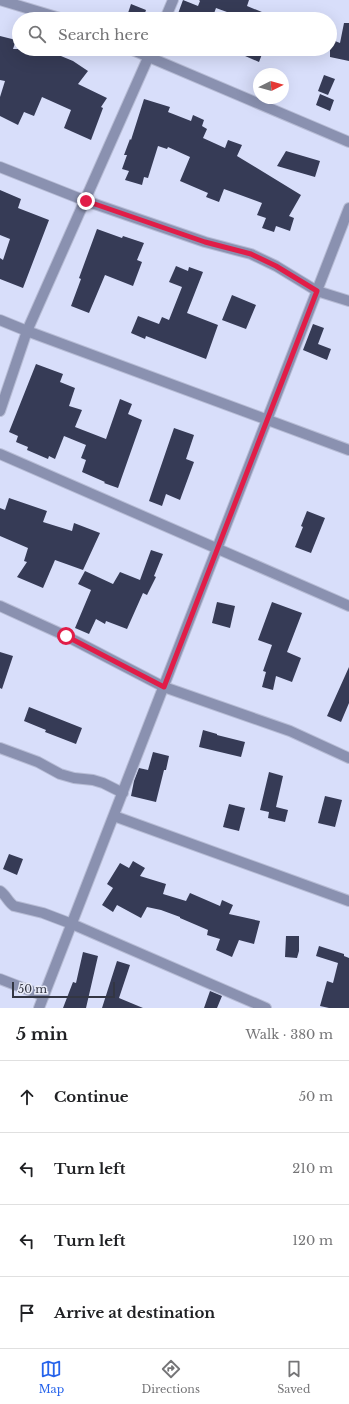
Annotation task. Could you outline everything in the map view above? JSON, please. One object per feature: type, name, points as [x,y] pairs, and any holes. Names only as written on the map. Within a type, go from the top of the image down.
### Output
[{"type":"street","points":[[0,0],[40,12]]},
{"type":"street","points":[[168,12],[173,0]]},
{"type":"street","points":[[0,411],[27,331],[150,56]]},
{"type":"street","points":[[158,56],[349,142]]},
{"type":"street","points":[[0,166],[86,201],[205,242],[251,254],[276,266],[317,291],[349,301]]},
{"type":"street","points":[[39,1008],[349,208]]},
{"type":"street","points":[[0,320],[349,450]]},
{"type":"street","points":[[0,454],[349,606]]},
{"type":"street","points":[[0,606],[66,636],[164,687],[290,731],[349,758]]},
{"type":"street","points":[[0,748],[38,762],[60,774],[98,782],[123,793]]},
{"type":"street","points":[[114,816],[349,901]]},
{"type":"street","points":[[0,891],[14,906],[43,913],[72,924],[266,1008]]},
{"type":"street","points":[[0,979],[44,996]]},
{"type":"building","points":[[183,0],[198,6],[199,0],[249,0],[247,6],[262,12],[227,12],[216,8],[215,12],[179,12]]},
{"type":"building","points":[[131,4],[146,10],[145,12],[128,12]]},
{"type":"building","points":[[344,23],[349,23],[349,61],[330,57],[337,56],[337,42],[340,43]]},
{"type":"building","points":[[0,36],[12,39],[12,56],[61,56],[73,61],[88,71],[78,84],[107,98],[101,107],[103,108],[91,140],[64,128],[71,110],[42,97],[34,116],[24,112],[18,125],[0,116],[0,97],[5,81],[0,80]]},
{"type":"building","points":[[245,56],[261,56],[259,62]]},
{"type":"building","points":[[324,75],[335,79],[328,95],[318,91]]},
{"type":"building","points":[[320,94],[334,100],[330,111],[316,105]]},
{"type":"building","points":[[144,99],[170,107],[168,112],[191,121],[193,115],[204,120],[202,126],[207,129],[203,138],[225,148],[228,140],[242,145],[237,156],[301,195],[289,216],[294,218],[290,231],[276,226],[274,232],[262,228],[266,218],[257,215],[262,203],[224,189],[219,202],[206,197],[208,193],[180,181],[190,157],[168,147],[167,149],[158,146],[148,178],[144,177],[142,185],[125,180],[129,171],[122,169],[127,155],[124,155],[130,139],[131,140]]},
{"type":"building","points":[[286,151],[320,161],[315,177],[277,166]]},
{"type":"building","points":[[0,190],[21,199],[18,208],[49,220],[23,288],[0,279],[0,258],[3,260],[10,239],[0,235]]},
{"type":"building","points":[[97,229],[122,238],[123,236],[144,243],[137,260],[142,262],[133,286],[105,275],[89,313],[71,306],[81,279],[79,278]]},
{"type":"building","points":[[176,266],[188,271],[189,267],[203,272],[187,313],[218,325],[206,359],[146,336],[145,339],[131,333],[138,316],[159,324],[162,317],[169,320],[182,287],[169,282]]},
{"type":"building","points":[[232,295],[256,305],[246,329],[222,320]]},
{"type":"building","points":[[313,324],[324,328],[318,344],[331,349],[327,360],[303,350]]},
{"type":"building","points":[[36,364],[63,374],[60,382],[75,388],[69,406],[82,410],[75,427],[106,439],[120,399],[132,404],[128,414],[142,420],[118,488],[82,472],[86,460],[81,458],[86,445],[64,436],[55,459],[49,456],[48,459],[27,450],[28,447],[16,442],[18,436],[9,432]]},
{"type":"building","points":[[174,428],[194,435],[186,459],[194,462],[180,500],[166,494],[162,506],[149,501]]},
{"type":"building","points":[[9,498],[47,511],[43,522],[72,531],[74,523],[100,533],[83,570],[55,560],[43,588],[17,577],[27,562],[24,561],[28,548],[0,536],[0,508],[5,510]]},
{"type":"building","points":[[307,511],[325,518],[311,553],[295,547],[303,527],[301,526]]},
{"type":"building","points":[[151,550],[163,554],[154,576],[156,577],[147,595],[143,593],[127,629],[106,621],[105,624],[96,619],[89,634],[75,628],[91,590],[78,584],[85,571],[113,584],[120,572],[140,580]]},
{"type":"building","points":[[217,602],[235,606],[230,628],[212,623]]},
{"type":"building","points":[[272,602],[302,613],[287,652],[301,658],[292,682],[276,676],[273,690],[262,687],[266,672],[263,671],[272,645],[258,640]]},
{"type":"building","points":[[0,652],[13,656],[2,689],[0,688]]},
{"type":"building","points":[[349,667],[349,703],[341,722],[327,716]]},
{"type":"building","points":[[29,707],[82,728],[76,744],[45,732],[46,730],[24,721]]},
{"type":"building","points":[[203,730],[245,742],[241,757],[199,747]]},
{"type":"building","points":[[153,752],[169,756],[156,802],[131,796],[134,781],[139,768],[148,770]]},
{"type":"building","points":[[269,772],[283,776],[276,807],[288,810],[285,822],[268,818],[269,812],[260,810]]},
{"type":"building","points":[[325,796],[342,800],[335,827],[318,823]]},
{"type":"building","points":[[229,804],[245,808],[239,831],[223,827]]},
{"type":"building","points":[[9,854],[23,859],[17,875],[3,869]]},
{"type":"building","points":[[133,861],[145,868],[140,876],[166,884],[163,894],[186,901],[190,893],[220,906],[222,900],[233,905],[229,914],[260,921],[254,944],[239,940],[232,957],[216,950],[220,939],[207,935],[208,930],[180,917],[147,907],[141,918],[117,905],[113,912],[102,905],[113,888],[107,884],[120,863],[129,868]]},
{"type":"building","points":[[286,936],[299,936],[299,951],[297,958],[285,957]]},
{"type":"building","points":[[319,946],[344,954],[344,956],[349,958],[349,1008],[329,1008],[320,1006],[327,981],[333,983],[338,963],[316,956]]},
{"type":"building","points":[[83,952],[98,956],[86,1008],[63,1008],[73,982],[76,983]]},
{"type":"building","points":[[117,961],[130,965],[119,998],[143,1008],[102,1008]]},
{"type":"building","points":[[210,991],[222,996],[217,1008],[204,1008]]},
{"type":"route","points":[[66,636],[164,687],[317,291],[276,266],[251,254],[205,242],[86,201]]}]
